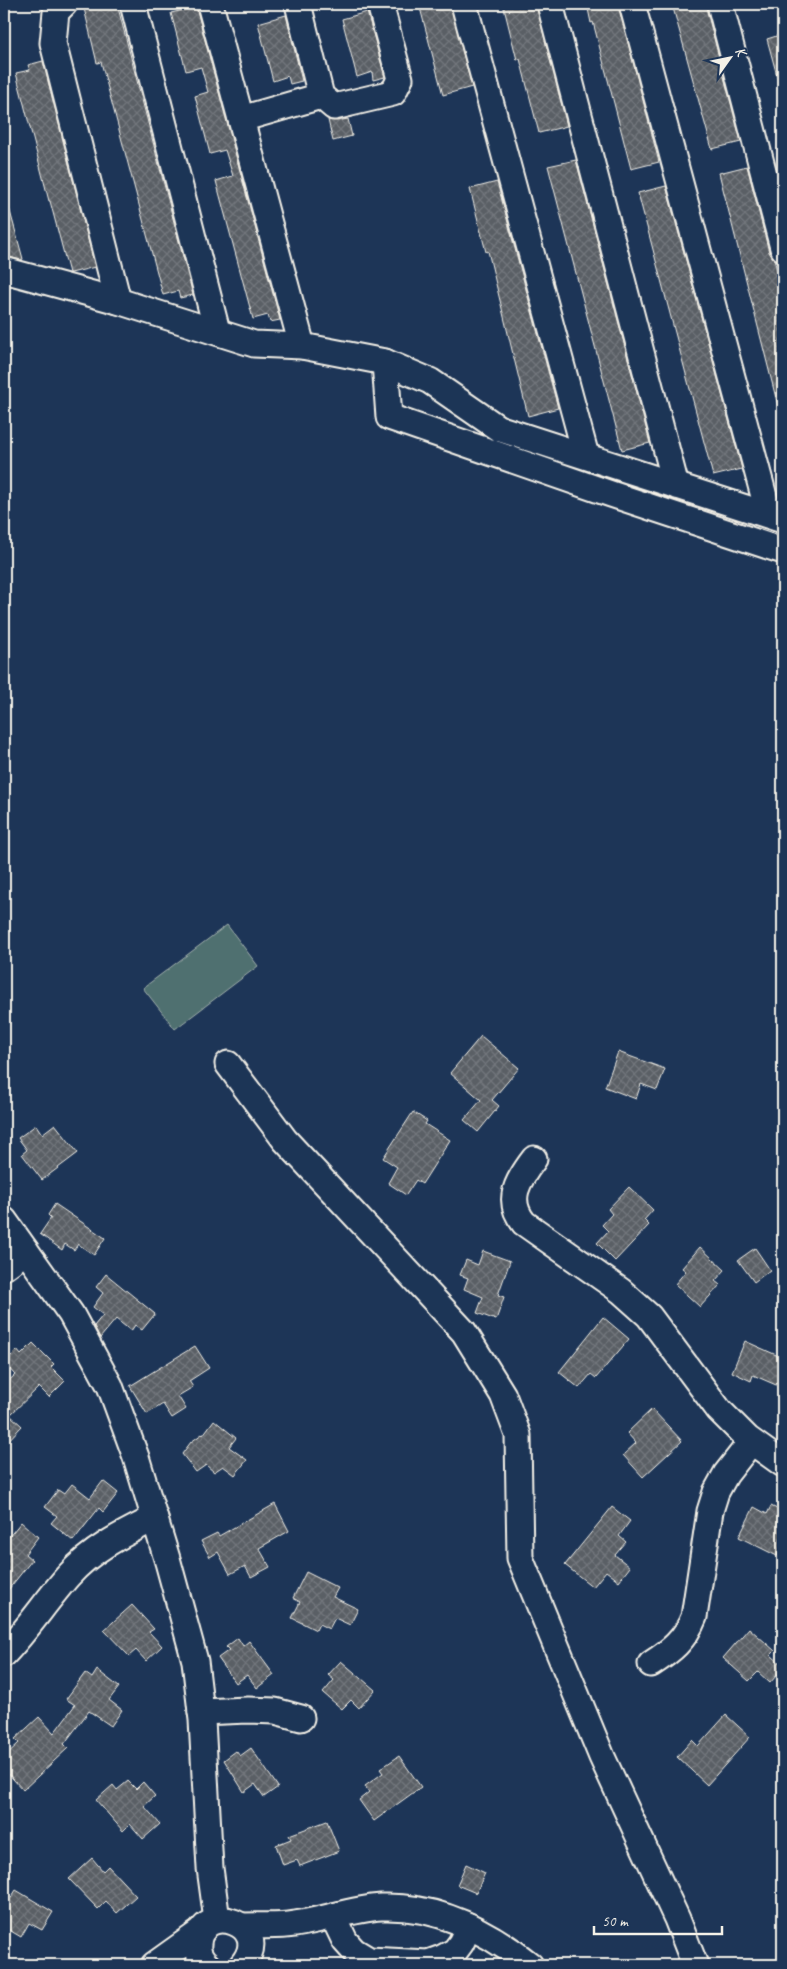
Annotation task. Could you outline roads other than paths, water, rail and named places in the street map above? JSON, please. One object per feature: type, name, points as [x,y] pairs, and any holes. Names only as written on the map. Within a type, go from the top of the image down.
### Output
[{"type":"street","points":[[64,4],[56,12],[53,43],[118,302]]},
{"type":"street","points":[[133,4],[217,331]]},
{"type":"street","points":[[210,4],[302,346]]},
{"type":"street","points":[[298,4],[320,96],[334,107],[393,93],[400,79],[380,4]]},
{"type":"street","points":[[464,4],[586,456]]},
{"type":"street","points":[[550,4],[676,486]]},
{"type":"street","points":[[632,4],[776,518]]},
{"type":"street","points":[[720,4],[783,248]]},
{"type":"street","points":[[241,119],[320,96]]},
{"type":"street","points":[[4,270],[217,331],[254,344],[302,346],[385,362],[430,381],[498,428],[776,518]]},
{"type":"street","points":[[385,362],[389,417],[783,551]]},
{"type":"street","points":[[228,1064],[285,1140],[464,1332],[503,1395],[518,1435],[520,1558],[602,1757],[677,1919],[695,1965]]},
{"type":"street","points":[[534,1159],[523,1173],[515,1191],[514,1203],[518,1215],[524,1223],[621,1291],[649,1316],[719,1410],[751,1442],[783,1464]]},
{"type":"street","points":[[4,1220],[71,1314],[110,1386],[136,1456],[195,1661],[202,1712],[210,1868],[210,1925],[199,1938],[198,1946],[199,1955],[206,1965]]},
{"type":"street","points":[[4,1267],[26,1251]]},
{"type":"street","points":[[651,1664],[670,1652],[680,1643],[689,1630],[694,1617],[710,1511],[726,1474],[751,1442]]},
{"type":"street","points":[[4,1654],[16,1642],[69,1575],[88,1557],[114,1539],[155,1518]]},
{"type":"street","points":[[202,1712],[275,1711],[301,1718]]},
{"type":"street","points":[[242,1926],[294,1925],[381,1907],[414,1908],[441,1914],[470,1926],[509,1948],[530,1965]]},
{"type":"street","points":[[333,1916],[344,1941],[354,1951],[369,1960],[428,1963],[455,1951],[462,1943],[470,1926]]},
{"type":"street","points":[[154,1965],[210,1925],[234,1921],[242,1926],[247,1933],[246,1957]]},
{"type":"street","points":[[246,1957],[294,1925]]}]
